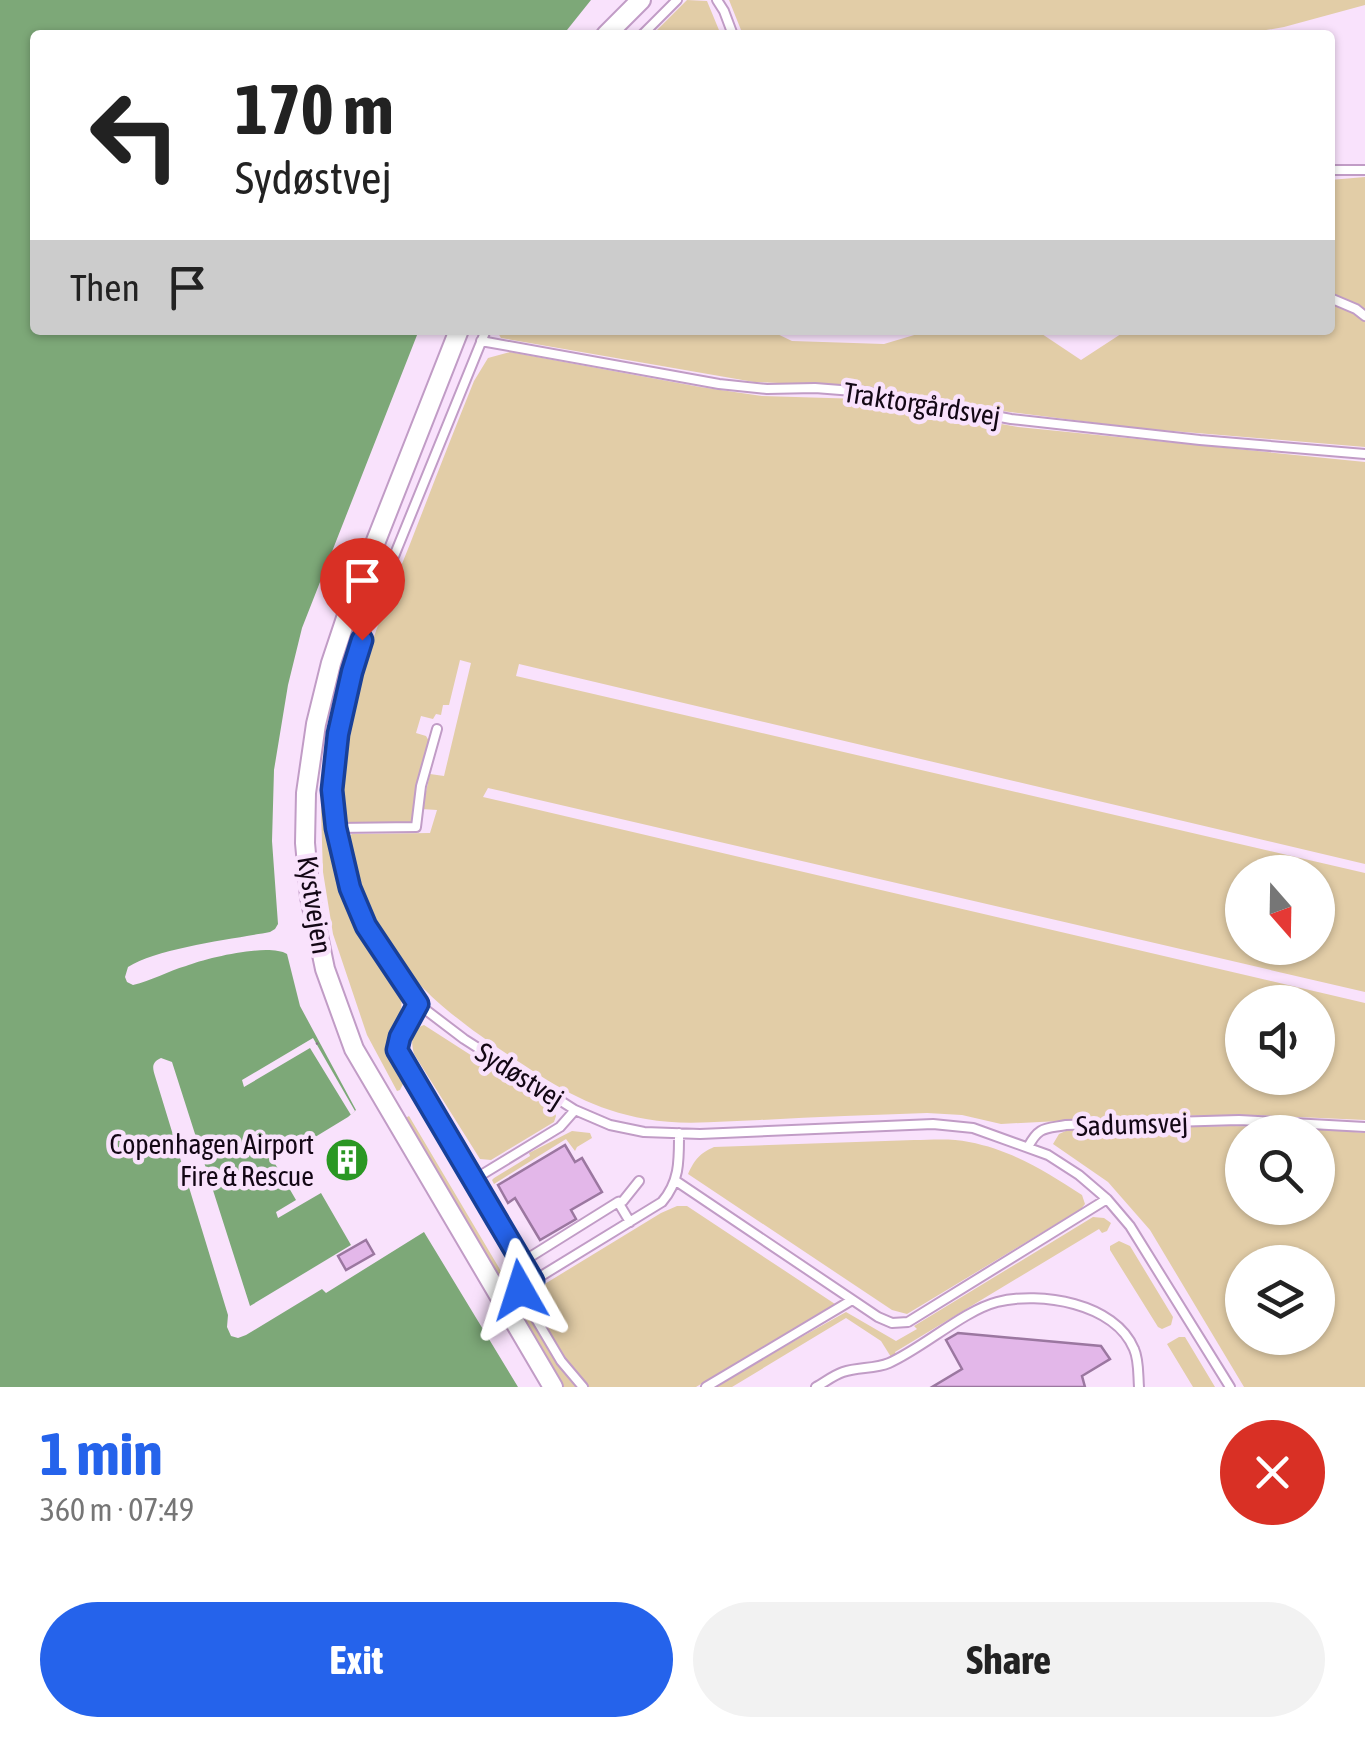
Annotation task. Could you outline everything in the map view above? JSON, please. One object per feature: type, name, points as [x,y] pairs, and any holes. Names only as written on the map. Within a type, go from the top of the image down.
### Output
[{"type":"street","points":[[611,30],[641,0]]},
{"type":"street","name":"Kystvejen","points":[[457,335],[331,664],[316,724],[306,793],[310,898],[325,969],[354,1049],[552,1387]]},
{"type":"lane","points":[[647,30],[676,0]]},
{"type":"lane","points":[[717,0],[731,30]]},
{"type":"lane","points":[[1335,170],[1365,170]]},
{"type":"lane","points":[[1335,300],[1365,316]]},
{"type":"lane","name":"Sydøstvej","points":[[484,335],[373,608],[352,672],[338,734],[332,790],[350,888],[366,926],[418,1004],[464,1040],[575,1110],[610,1124],[644,1132],[679,1134],[932,1124],[973,1128],[1048,1155],[1079,1175],[1130,1226],[1230,1387]]},
{"type":"lane","name":"Traktorgårdsvej","points":[[481,342],[719,384],[866,392],[1011,419],[1365,454]]},
{"type":"lane","points":[[336,828],[416,827],[421,786],[436,729]]},
{"type":"lane","points":[[418,1004],[397,1050],[533,1281]]},
{"type":"lane","points":[[473,1180],[560,1127],[575,1110]]},
{"type":"lane","name":"Sadumsvej","points":[[1028,1147],[1041,1129],[1066,1125],[1239,1120],[1365,1127]]},
{"type":"lane","points":[[583,1387],[562,1361],[520,1290],[662,1202],[672,1190],[680,1164],[679,1134]]},
{"type":"lane","points":[[676,1180],[878,1318],[892,1323],[908,1322],[1107,1200]]},
{"type":"lane","points":[[522,1262],[623,1201],[638,1181]]},
{"type":"lane","points":[[618,1202],[630,1222]]},
{"type":"lane","points":[[816,1387],[842,1372],[886,1364],[996,1302],[1042,1299],[1086,1306],[1116,1324],[1136,1353],[1139,1387]]},
{"type":"lane","points":[[706,1387],[852,1300]]},
{"type":"shaded area","points":[[0,0],[591,0],[567,30],[30,30],[30,335],[417,335],[302,628],[288,685],[274,770],[272,841],[278,924],[270,932],[158,954],[128,967],[125,977],[133,985],[222,956],[266,950],[287,954],[300,1006],[356,1110],[274,1162],[296,1200],[276,1212],[278,1218],[321,1193],[351,1245],[250,1306],[172,1062],[161,1058],[154,1063],[231,1336],[246,1335],[322,1289],[326,1293],[424,1232],[518,1387],[0,1387]]},
{"type":"shaded area","points":[[687,0],[707,1],[719,30],[657,30]]},
{"type":"shaded area","points":[[729,0],[1365,0],[1365,5],[1266,30],[741,30]]},
{"type":"shaded area","points":[[1365,177],[1365,447],[1136,428],[1002,411],[866,387],[754,382],[499,335],[779,335],[792,341],[884,344],[914,335],[1044,335],[1081,360],[1119,335],[1335,335],[1335,180]]},
{"type":"shaded area","points":[[510,352],[762,396],[862,399],[1018,427],[1365,462],[1365,864],[519,664],[516,676],[1287,855],[1225,855],[1225,959],[488,788],[483,797],[1288,985],[1225,985],[1225,1095],[1335,1095],[1335,996],[1365,1003],[1365,1120],[1335,1119],[1335,1115],[1225,1115],[1001,1124],[962,1115],[927,1113],[660,1121],[627,1115],[578,1097],[516,1060],[452,1014],[427,992],[387,943],[371,913],[345,839],[352,834],[430,833],[437,810],[422,809],[430,774],[444,776],[471,663],[460,660],[449,705],[443,705],[441,715],[436,714],[433,719],[421,716],[416,733],[429,741],[412,821],[346,823],[344,787],[351,716],[371,645],[474,381],[488,358]]},
{"type":"shaded area","points":[[332,729],[327,810],[334,862],[350,913],[377,964],[400,995],[392,1051],[404,1082],[397,1091],[367,1035],[333,934],[323,872],[321,812],[325,762]]},
{"type":"shaded area","points":[[1335,866],[1365,873],[1365,992],[1249,965],[1335,965]]},
{"type":"shaded area","points":[[424,1025],[553,1108],[554,1122],[491,1160],[480,1159],[414,1054],[413,1037]]},
{"type":"shaded area","points":[[409,1116],[508,1283],[527,1274],[530,1279],[516,1288],[542,1335],[579,1387],[561,1387],[402,1120]]},
{"type":"shaded area","points":[[1225,1126],[1225,1225],[1335,1225],[1335,1130],[1365,1133],[1365,1387],[1244,1387],[1150,1230],[1108,1182],[1053,1144],[1059,1134],[1068,1130]]},
{"type":"shaded area","points":[[572,1131],[590,1133],[592,1138],[575,1151],[566,1139],[494,1184],[494,1178],[530,1156],[529,1153]]},
{"type":"shaded area","points":[[948,1140],[1000,1150],[1028,1163],[1082,1195],[1085,1204],[907,1314],[892,1310],[688,1174],[698,1157],[714,1147]]},
{"type":"shaded area","points":[[677,1206],[687,1206],[835,1304],[696,1387],[587,1387],[563,1358],[525,1296]]},
{"type":"shaded area","points":[[1093,1217],[1111,1223],[1107,1231],[1102,1233],[1099,1229],[891,1357],[881,1341],[846,1318],[732,1387],[712,1387],[846,1312],[896,1341],[917,1329],[914,1326]]},
{"type":"shaded area","points":[[1119,1241],[1130,1246],[1173,1317],[1171,1325],[1158,1327],[1110,1250]]},
{"type":"shaded area","points":[[1185,1337],[1215,1387],[1193,1387],[1167,1344]]},
{"type":"pier","points":[[313,1038],[355,1111],[351,1115],[310,1048],[244,1087],[242,1080]]},
{"type":"building","points":[[565,1145],[575,1162],[582,1158],[602,1192],[571,1210],[576,1219],[540,1240],[515,1198],[508,1203],[498,1185]]},
{"type":"building","points":[[366,1240],[374,1254],[346,1270],[338,1256]]},
{"type":"building","points":[[958,1333],[1101,1346],[1110,1359],[1082,1376],[1085,1387],[932,1387],[962,1369],[946,1340]]},
{"type":"place","name":"Copenhagen Airport Fire & Rescue","points":[[347,1160]]},
{"type":"route","points":[[362,640],[338,734],[332,790],[350,888],[366,926],[418,1004],[397,1050],[533,1281],[520,1290]]}]
